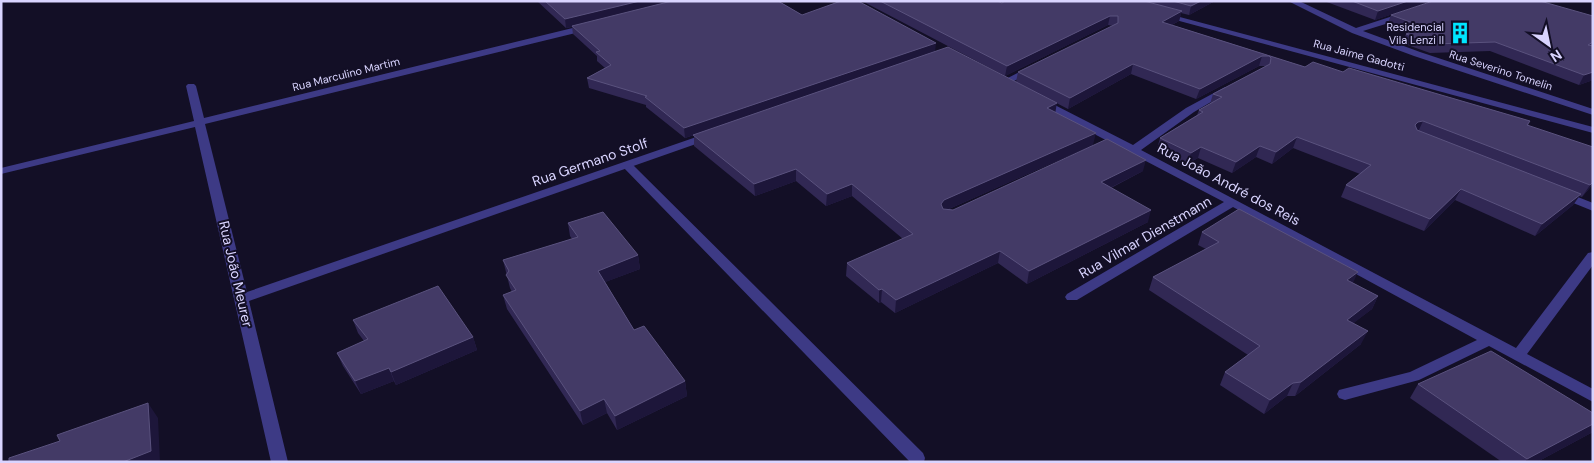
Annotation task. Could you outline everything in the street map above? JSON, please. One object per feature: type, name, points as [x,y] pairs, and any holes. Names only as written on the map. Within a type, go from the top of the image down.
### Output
[{"type":"street","name":"Rua Severino Tomelin","points":[[1292,1],[1355,31],[1417,54],[1593,112]]},
{"type":"street","name":"Rua Jaime Gadotti","points":[[1150,10],[1593,130]]},
{"type":"street","points":[[1355,31],[1410,13]]},
{"type":"street","name":"Rua Marculino Martim","points":[[1,171],[601,24]]},
{"type":"street","name":"Rua João André dos Reis","points":[[1038,66],[1000,80],[1233,202],[1593,396]]},
{"type":"street","points":[[1133,150],[1197,105],[1238,83]]},
{"type":"street","name":"Rua João Meurer","points":[[191,86],[280,462]]},
{"type":"street","name":"Rua Germano Stolf","points":[[242,299],[718,133]]},
{"type":"street","points":[[1097,148],[1115,140]]},
{"type":"street","points":[[627,165],[917,458]]},
{"type":"street","points":[[1546,189],[1593,207]]},
{"type":"street","name":"Rua Vilmar Dienstmann","points":[[1072,297],[1233,202]]},
{"type":"street","points":[[1518,356],[1593,256]]},
{"type":"street","points":[[1345,394],[1414,376],[1490,340]]},
{"type":"building","points":[[545,1],[640,1],[565,19]]},
{"type":"building","points":[[672,1],[778,1],[802,15],[841,1],[858,1],[936,43],[684,128],[645,97],[647,96],[587,78],[611,65],[596,52],[600,51],[572,26]]},
{"type":"building","points":[[880,1],[997,1],[1002,3],[1005,1],[1144,1],[1182,11],[1162,22],[1305,67],[1313,62],[1343,72],[1349,68],[1530,121],[1527,125],[1593,147],[1593,182],[1590,185],[1423,121],[1418,122],[1415,125],[1417,130],[1581,194],[1542,224],[1461,189],[1430,219],[1346,185],[1371,165],[1297,137],[1276,152],[1260,146],[1236,162],[1201,147],[1191,153],[1160,138],[1203,112],[1199,110],[1222,97],[1213,94],[1270,64],[1271,58],[1269,56],[1262,56],[1200,89],[1133,64],[1070,98],[1018,72],[1118,23],[1118,16],[1110,16],[1007,66]]},
{"type":"building","points":[[1173,1],[1201,1],[1191,6]]},
{"type":"building","points":[[1352,1],[1408,1],[1378,11]]},
{"type":"building","points":[[1433,1],[1540,1],[1593,16],[1593,42],[1588,45],[1593,46],[1593,72],[1584,75],[1495,42],[1434,44],[1406,34],[1424,27],[1391,15]]},
{"type":"building","points":[[948,47],[1057,103],[1047,108],[1096,133],[944,200],[941,204],[943,209],[953,210],[1107,139],[1146,160],[1101,182],[1151,210],[1029,271],[1000,251],[896,300],[882,289],[879,290],[847,263],[913,234],[852,184],[827,194],[796,169],[754,184],[693,135]]},
{"type":"building","points":[[1239,209],[1358,272],[1347,280],[1378,296],[1347,320],[1368,331],[1301,382],[1293,383],[1270,400],[1225,372],[1260,346],[1153,277],[1219,242],[1202,232]]},
{"type":"building","points":[[603,212],[638,255],[598,271],[634,330],[644,326],[685,381],[615,416],[604,399],[580,411],[503,295],[516,290],[506,275],[509,271],[503,260],[578,237],[568,223]]},
{"type":"building","points":[[438,286],[473,337],[391,372],[389,368],[355,381],[337,353],[368,339],[353,320]]},
{"type":"building","points":[[1491,351],[1593,413],[1593,424],[1527,459],[1418,384]]},
{"type":"building","points":[[148,403],[151,451],[123,462],[9,462],[9,458],[60,441],[57,435]]},
{"type":"place","name":"Residencial Vila Lenzi II","points":[[1460,33]]}]
